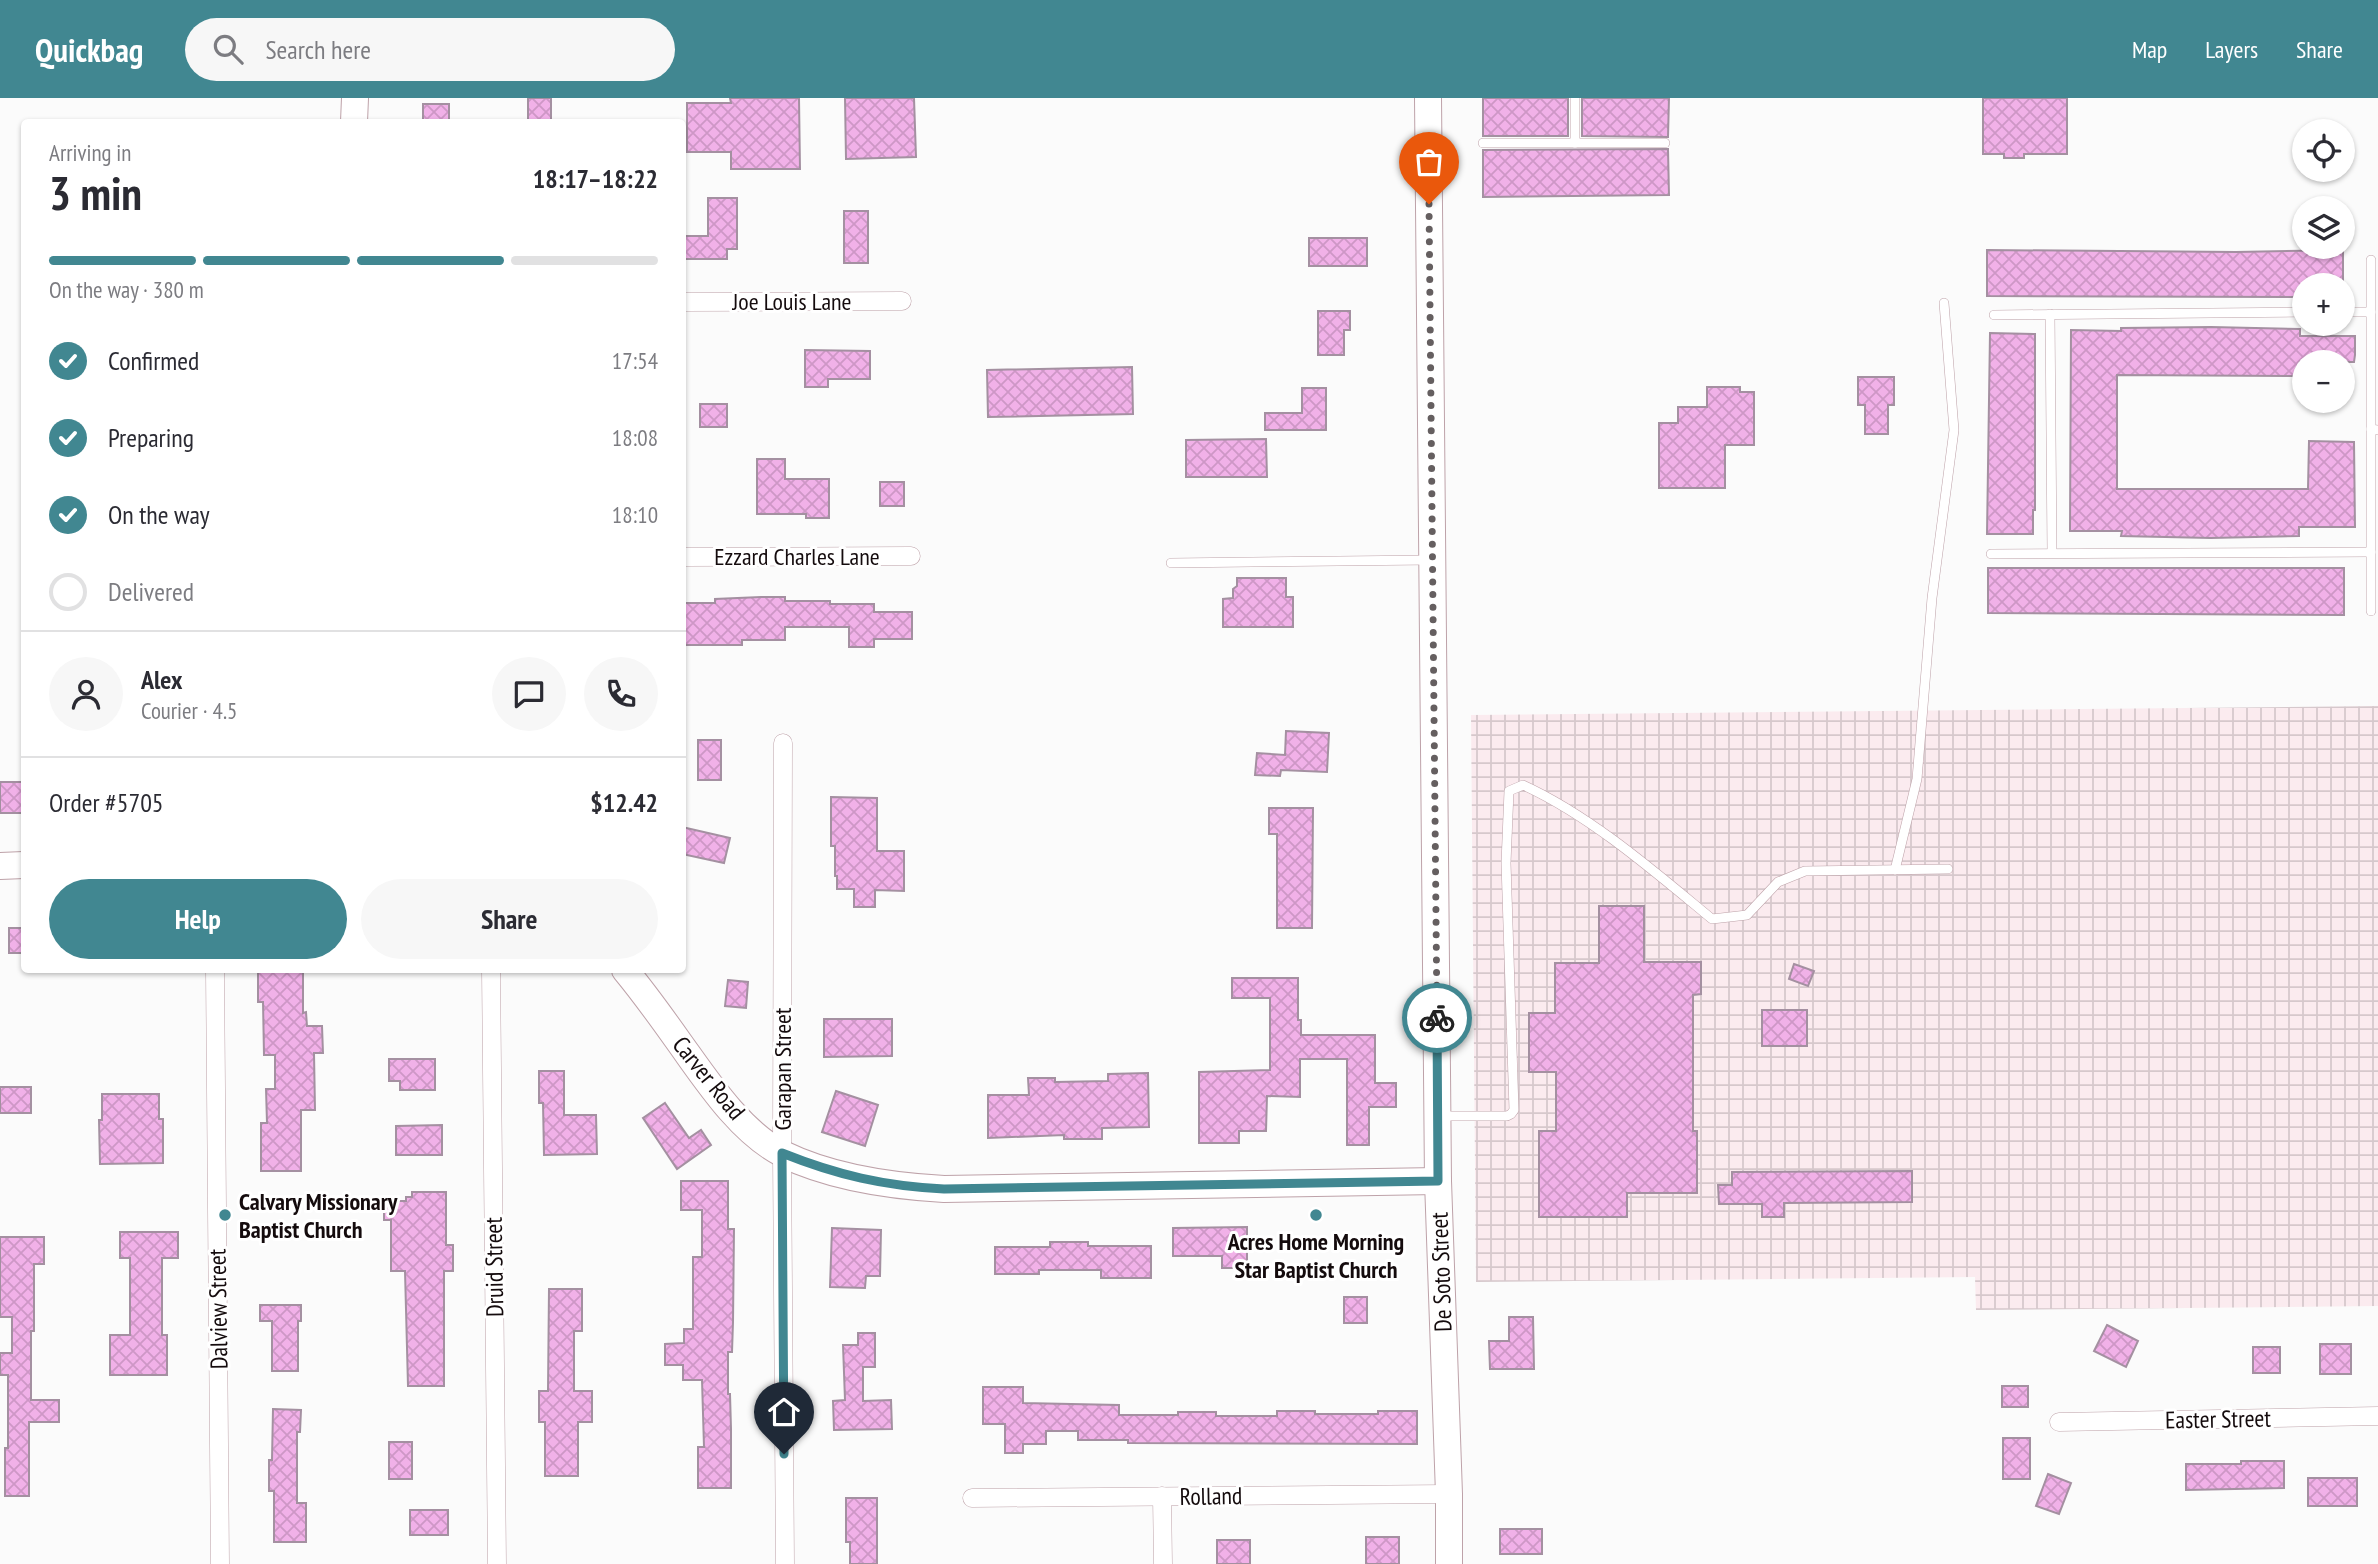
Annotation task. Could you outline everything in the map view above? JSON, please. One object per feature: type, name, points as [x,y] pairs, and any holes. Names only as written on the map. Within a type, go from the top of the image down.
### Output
[{"type":"street","points":[[354,119],[355,98]]},
{"type":"street","name":"De Soto Street","points":[[1428,98],[1438,1181],[1449,1564]]},
{"type":"street","name":"Joe Louis Lane","points":[[686,302],[902,301]]},
{"type":"street","name":"Ezzard Charles Lane","points":[[686,557],[911,556]]},
{"type":"street","name":"Garapan Street","points":[[783,743],[785,1564]]},
{"type":"street","points":[[0,866],[21,865]]},
{"type":"street","name":"Dalview Street","points":[[215,973],[220,1564]]},
{"type":"street","name":"Druid Street","points":[[491,973],[497,1564]]},
{"type":"street","name":"Carver Road","points":[[627,973],[714,1092],[740,1119],[782,1153],[841,1175],[908,1187],[944,1189],[1438,1181]]},
{"type":"street","name":"Easter Street","points":[[2059,1422],[2378,1416]]},
{"type":"street","name":"Rolland","points":[[972,1498],[1449,1494]]},
{"type":"street","points":[[1162,1496],[1163,1564]]},
{"type":"lane","points":[[1575,98],[1575,143]]},
{"type":"lane","points":[[1483,143],[1665,143]]},
{"type":"lane","points":[[2371,260],[2375,430],[2371,611]]},
{"type":"lane","points":[[1895,870],[1917,779],[1932,597],[1954,430],[1944,303]]},
{"type":"lane","points":[[1994,315],[2292,312]]},
{"type":"lane","points":[[2355,312],[2371,312]]},
{"type":"lane","points":[[2050,314],[2052,553]]},
{"type":"lane","points":[[1991,554],[2371,552]]},
{"type":"lane","points":[[1171,563],[1432,560]]},
{"type":"lane","points":[[1438,1116],[1507,1116],[1514,1110],[1506,863],[1509,791],[1523,785],[1550,797],[1644,863],[1712,919],[1747,915],[1778,882],[1805,871],[1948,869]]},
{"type":"shaded area","points":[[2378,706],[2378,1306],[1976,1310],[1975,1277],[1476,1282],[1471,715]]},
{"type":"building","points":[[528,98],[551,98],[551,119],[528,119]]},
{"type":"building","points":[[730,98],[799,98],[800,169],[731,169],[731,152],[687,152],[687,103],[731,103]]},
{"type":"building","points":[[845,98],[914,98],[916,157],[846,159]]},
{"type":"building","points":[[1483,98],[1568,98],[1568,136],[1483,136]]},
{"type":"building","points":[[1582,98],[1669,98],[1668,137],[1582,136]]},
{"type":"building","points":[[1983,98],[2067,98],[2067,154],[2024,154],[2024,158],[2004,158],[2004,154],[1983,154]]},
{"type":"building","points":[[423,104],[449,104],[449,119],[423,119]]},
{"type":"building","points":[[1668,149],[1669,195],[1483,197],[1483,150]]},
{"type":"building","points":[[708,198],[737,198],[737,249],[727,249],[727,259],[686,259],[686,236],[708,236]]},
{"type":"building","points":[[844,211],[868,211],[868,263],[844,263]]},
{"type":"building","points":[[1309,238],[1367,238],[1367,266],[1309,266]]},
{"type":"building","points":[[1987,250],[2292,251],[2292,259],[2343,259],[2343,273],[2292,273],[2292,297],[1987,296]]},
{"type":"building","points":[[1318,311],[1350,311],[1350,330],[1344,330],[1344,355],[1318,355]]},
{"type":"building","points":[[2121,328],[2292,329],[2292,336],[2355,336],[2355,350],[2292,350],[2292,376],[2117,375],[2117,489],[2308,489],[2309,441],[2354,442],[2355,527],[2299,527],[2299,536],[2211,538],[2121,536],[2122,531],[2070,531],[2071,330],[2121,331]]},
{"type":"building","points":[[1990,333],[2035,334],[2033,534],[1987,534]]},
{"type":"building","points":[[805,350],[870,351],[870,379],[828,379],[828,387],[805,387]]},
{"type":"building","points":[[1132,367],[1133,414],[988,417],[987,370]]},
{"type":"building","points":[[1858,377],[1894,377],[1894,405],[1888,405],[1888,434],[1865,434],[1865,405],[1858,405]]},
{"type":"building","points":[[1707,387],[1740,387],[1740,392],[1754,392],[1754,445],[1725,445],[1725,488],[1659,488],[1659,423],[1678,423],[1678,407],[1707,407]]},
{"type":"building","points":[[1302,388],[1326,388],[1326,430],[1265,430],[1265,413],[1302,413]]},
{"type":"building","points":[[700,404],[727,404],[727,427],[700,427]]},
{"type":"building","points":[[1266,439],[1267,477],[1186,477],[1186,440]]},
{"type":"building","points":[[757,459],[785,459],[785,479],[829,479],[829,518],[806,518],[806,514],[757,514]]},
{"type":"building","points":[[880,482],[904,482],[904,506],[880,506]]},
{"type":"building","points":[[1988,568],[2344,568],[2344,615],[1988,613]]},
{"type":"building","points":[[1237,578],[1286,578],[1286,597],[1293,597],[1293,627],[1223,627],[1223,599],[1233,598]]},
{"type":"building","points":[[785,597],[785,601],[874,604],[874,612],[912,612],[912,639],[874,639],[874,647],[849,647],[849,627],[785,627],[785,640],[742,640],[742,645],[686,645],[686,603],[715,603],[715,599]]},
{"type":"building","points":[[1286,731],[1329,733],[1327,772],[1281,770],[1280,776],[1255,775],[1257,753],[1285,755]]},
{"type":"building","points":[[698,740],[721,740],[721,780],[698,780]]},
{"type":"building","points":[[0,782],[21,782],[21,813],[0,813]]},
{"type":"building","points":[[831,797],[877,798],[877,851],[904,851],[904,891],[875,890],[875,907],[854,907],[854,889],[837,889],[835,846],[831,846]]},
{"type":"building","points":[[1269,808],[1313,808],[1312,928],[1277,928],[1277,834],[1269,834]]},
{"type":"building","points":[[686,828],[730,838],[724,863],[686,855]]},
{"type":"building","points":[[1599,906],[1644,906],[1644,962],[1701,962],[1701,994],[1693,995],[1693,1131],[1697,1131],[1697,1193],[1627,1193],[1627,1217],[1539,1217],[1539,1131],[1556,1131],[1556,1072],[1529,1072],[1529,1013],[1555,1013],[1555,963],[1599,963]]},
{"type":"building","points":[[9,928],[21,928],[21,953],[9,953]]},
{"type":"building","points":[[1794,964],[1814,971],[1808,986],[1789,979]]},
{"type":"building","points":[[258,973],[303,973],[303,1013],[306,1012],[307,1026],[322,1026],[323,1053],[314,1053],[315,1110],[301,1110],[301,1171],[261,1171],[261,1123],[267,1123],[266,1089],[275,1089],[275,1055],[264,1055],[263,1002],[258,1002]]},
{"type":"building","points":[[1232,978],[1298,978],[1298,1020],[1301,1020],[1301,1035],[1375,1035],[1375,1083],[1396,1083],[1396,1107],[1369,1107],[1369,1145],[1347,1145],[1347,1059],[1300,1059],[1300,1097],[1267,1096],[1266,1131],[1239,1131],[1239,1143],[1199,1143],[1199,1072],[1270,1070],[1270,998],[1232,998]]},
{"type":"building","points":[[728,980],[748,982],[746,1008],[725,1006]]},
{"type":"building","points":[[1762,1010],[1807,1010],[1807,1046],[1762,1046]]},
{"type":"building","points":[[824,1019],[892,1019],[892,1056],[824,1057]]},
{"type":"building","points":[[389,1059],[435,1059],[435,1090],[400,1090],[400,1081],[389,1081]]},
{"type":"building","points":[[539,1071],[564,1071],[564,1115],[596,1115],[597,1154],[544,1155]]},
{"type":"building","points":[[1148,1073],[1149,1127],[1102,1128],[1102,1139],[1064,1139],[1064,1135],[988,1138],[988,1095],[1029,1095],[1028,1078],[1055,1078],[1055,1082],[1108,1081],[1108,1074]]},
{"type":"building","points":[[0,1087],[31,1087],[31,1113],[0,1113]]},
{"type":"building","points":[[836,1091],[878,1105],[865,1146],[822,1132]]},
{"type":"building","points":[[102,1094],[159,1094],[159,1119],[163,1119],[163,1163],[100,1164],[99,1120],[102,1120]]},
{"type":"building","points":[[665,1103],[689,1138],[701,1130],[711,1145],[677,1169],[643,1118]]},
{"type":"building","points":[[442,1125],[442,1155],[396,1155],[396,1126]]},
{"type":"building","points":[[1912,1171],[1912,1202],[1784,1203],[1784,1217],[1762,1217],[1762,1204],[1719,1204],[1718,1185],[1732,1185],[1732,1172]]},
{"type":"building","points":[[681,1181],[728,1181],[728,1229],[734,1229],[732,1352],[728,1352],[731,1488],[698,1488],[698,1447],[704,1447],[702,1380],[683,1380],[683,1365],[665,1365],[665,1344],[684,1343],[684,1329],[693,1329],[693,1257],[702,1257],[702,1210],[681,1210]]},
{"type":"building","points":[[412,1192],[446,1192],[446,1245],[453,1245],[453,1271],[444,1271],[444,1386],[408,1386],[405,1271],[391,1271],[391,1220],[384,1220],[384,1201],[406,1201],[406,1197],[412,1197]]},
{"type":"building","points":[[1247,1227],[1247,1268],[1222,1268],[1222,1256],[1173,1256],[1173,1228]]},
{"type":"building","points":[[832,1228],[881,1230],[880,1276],[866,1276],[865,1288],[830,1287]]},
{"type":"building","points":[[120,1232],[178,1232],[178,1258],[162,1258],[162,1335],[167,1335],[167,1375],[110,1375],[110,1335],[130,1335],[130,1258],[120,1258]]},
{"type":"building","points":[[0,1237],[44,1237],[44,1264],[34,1264],[31,1400],[59,1400],[59,1422],[29,1422],[29,1496],[5,1496],[8,1375],[0,1375],[0,1353],[12,1353],[12,1317],[0,1317]]},
{"type":"building","points":[[1050,1242],[1088,1242],[1088,1246],[1151,1246],[1151,1278],[1101,1278],[1101,1270],[1039,1270],[1039,1274],[995,1274],[995,1247],[1050,1247]]},
{"type":"building","points":[[549,1289],[582,1289],[582,1331],[574,1331],[574,1391],[592,1391],[592,1422],[578,1422],[578,1476],[545,1476],[545,1422],[539,1422],[539,1391],[548,1391]]},
{"type":"building","points":[[1344,1297],[1367,1297],[1367,1323],[1344,1323]]},
{"type":"building","points":[[260,1305],[301,1305],[301,1321],[298,1321],[298,1371],[272,1371],[272,1321],[260,1321]]},
{"type":"building","points":[[1509,1317],[1533,1317],[1534,1369],[1490,1369],[1489,1341],[1509,1341]]},
{"type":"building","points":[[2107,1325],[2138,1341],[2126,1367],[2094,1351]]},
{"type":"building","points":[[858,1333],[875,1333],[875,1367],[863,1367],[863,1401],[891,1400],[892,1429],[834,1430],[833,1401],[845,1400],[843,1345],[858,1345]]},
{"type":"building","points":[[2320,1344],[2351,1344],[2351,1374],[2320,1374]]},
{"type":"building","points":[[2253,1347],[2280,1347],[2280,1373],[2253,1373]]},
{"type":"building","points":[[2002,1386],[2028,1386],[2028,1407],[2002,1407]]},
{"type":"building","points":[[983,1387],[1023,1387],[1023,1403],[1119,1405],[1119,1415],[1216,1412],[1216,1416],[1277,1416],[1277,1411],[1378,1414],[1378,1411],[1417,1411],[1417,1444],[1128,1443],[1128,1440],[1078,1440],[1078,1431],[1046,1431],[1046,1444],[1023,1444],[1023,1453],[1005,1453],[1005,1424],[983,1424]]},
{"type":"building","points":[[273,1409],[301,1410],[300,1432],[297,1432],[297,1503],[306,1503],[306,1542],[274,1542],[274,1491],[269,1491]]},
{"type":"building","points":[[2003,1438],[2030,1438],[2030,1479],[2003,1479]]},
{"type":"building","points":[[389,1442],[412,1442],[412,1479],[389,1479]]},
{"type":"building","points":[[2241,1461],[2284,1461],[2284,1488],[2186,1490],[2186,1464],[2241,1464]]},
{"type":"building","points":[[2048,1474],[2071,1483],[2059,1514],[2036,1506]]},
{"type":"building","points":[[2308,1478],[2357,1478],[2357,1506],[2308,1506]]},
{"type":"building","points":[[846,1498],[877,1498],[877,1564],[850,1564],[850,1542],[846,1542]]},
{"type":"building","points":[[410,1510],[448,1510],[448,1535],[410,1535]]},
{"type":"building","points":[[1500,1529],[1542,1529],[1542,1554],[1500,1554]]},
{"type":"building","points":[[1366,1537],[1399,1537],[1399,1564],[1366,1564]]},
{"type":"building","points":[[1217,1540],[1250,1540],[1250,1564],[1217,1564]]},
{"type":"way so far","points":[[1429,204],[1437,1018]]},
{"type":"place","name":"Calvary Missionary Baptist Church","points":[[225,1215]]},
{"type":"place","name":"Acres Home Morning Star Baptist Church","points":[[1316,1215]]},
{"type":"route","points":[[784,1454],[782,1153],[841,1175],[908,1187],[944,1189],[1438,1181],[1437,1018]]}]
